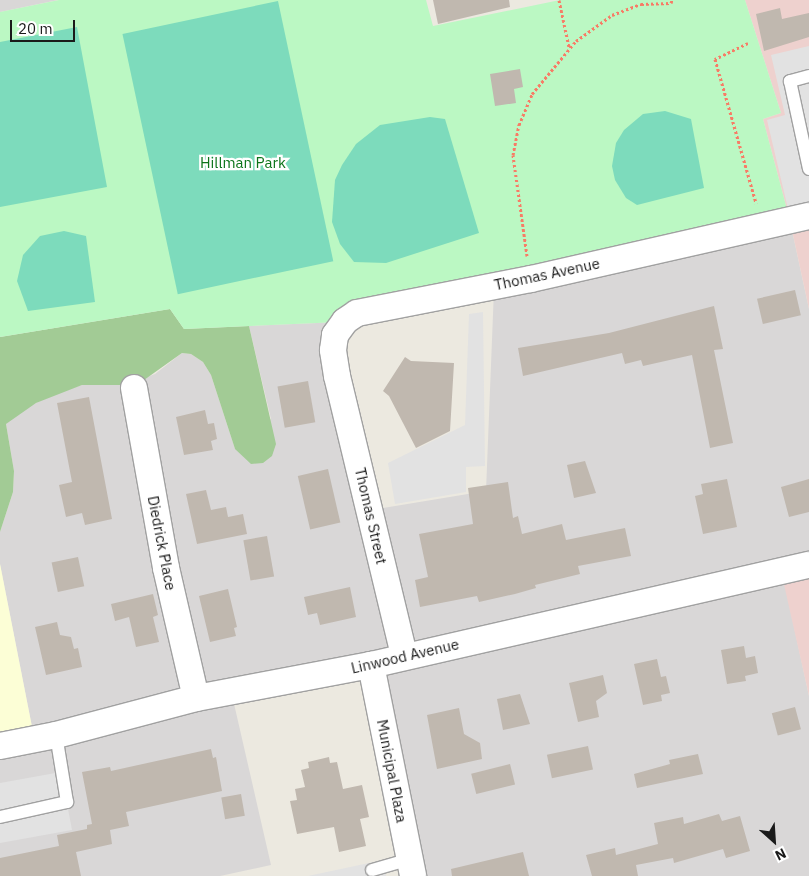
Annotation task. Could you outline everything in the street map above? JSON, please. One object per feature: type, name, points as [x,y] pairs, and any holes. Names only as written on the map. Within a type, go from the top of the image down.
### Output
[{"type":"street","name":"Thomas Avenue","points":[[337,376],[333,350],[336,335],[345,321],[357,313],[531,279],[809,216]]},
{"type":"street","name":"Thomas Street","points":[[337,376],[404,655]]},
{"type":"street","name":"Diedrick Place","points":[[134,388],[166,568],[196,698]]},
{"type":"street","name":"Linwood Avenue","points":[[0,746],[56,734],[196,698],[371,665],[404,655],[809,565]]},
{"type":"street","name":"Municipal Plaza","points":[[371,665],[412,867]]},
{"type":"lane","points":[[809,76],[790,81],[809,169]]},
{"type":"lane","points":[[0,817],[67,802],[56,734]]},
{"type":"lane","points":[[372,870],[412,867]]},
{"type":"path","points":[[559,0],[570,48]]},
{"type":"path","points":[[531,279],[514,183],[513,146],[532,94],[570,48],[612,14],[641,4],[671,3],[672,0]]},
{"type":"path","points":[[748,43],[715,59],[762,226]]},
{"type":"shaded area","points":[[0,0],[58,0],[0,12]]},
{"type":"shaded area","points":[[745,0],[809,0],[809,215],[789,217],[763,119],[781,113]]},
{"type":"shaded area","points":[[809,46],[809,204],[788,209],[767,120],[785,115],[771,55]]},
{"type":"shaded area","points":[[809,216],[809,309],[790,221]]},
{"type":"shaded area","points":[[790,221],[809,309],[809,565],[782,571],[809,696],[809,876],[413,876],[372,664],[232,695],[271,865],[220,876],[0,876],[0,744],[34,737],[0,564],[0,532],[13,492],[14,471],[6,424],[17,413],[53,394],[82,385],[126,385],[155,374],[182,353],[191,354],[203,362],[211,375],[235,449],[271,419],[249,326],[340,322],[371,510],[486,491],[494,289]]},
{"type":"shaded area","points":[[170,309],[184,329],[249,326],[276,444],[272,456],[263,463],[251,464],[235,449],[211,375],[203,362],[191,354],[182,353],[144,380],[126,385],[82,385],[36,403],[6,424],[14,471],[13,492],[0,532],[0,337]]},
{"type":"shaded area","points":[[483,312],[485,466],[466,467],[466,492],[395,504],[388,463],[465,425],[469,314]]},
{"type":"shaded area","points":[[0,564],[34,737],[0,744]]},
{"type":"shaded area","points":[[809,565],[809,696],[781,571]]},
{"type":"shaded area","points":[[61,772],[72,830],[0,843],[0,783]]},
{"type":"shaded area","points":[[383,860],[386,876],[308,876]]},
{"type":"green space","name":"Hillman Park","points":[[59,0],[426,0],[433,26],[560,0],[745,0],[781,113],[763,119],[789,217],[340,322],[184,329],[170,309],[0,337],[0,12]]},
{"type":"green space","points":[[278,1],[333,261],[178,294],[122,34]]},
{"type":"green space","points":[[77,27],[107,187],[0,207],[0,42]]},
{"type":"green space","points":[[665,111],[691,119],[704,188],[637,205],[626,198],[615,180],[612,166],[616,143],[624,130],[643,114]]},
{"type":"green space","points":[[430,117],[445,119],[479,233],[386,263],[354,262],[340,244],[332,222],[335,180],[342,165],[356,144],[380,125]]},
{"type":"green space","points":[[64,231],[86,236],[95,302],[28,311],[17,281],[23,255],[40,236]]},
{"type":"building","points":[[433,0],[509,0],[510,7],[438,24]]},
{"type":"building","points":[[780,8],[782,19],[809,13],[809,37],[764,51],[756,14]]},
{"type":"building","points":[[520,69],[523,87],[514,89],[516,103],[495,106],[490,74]]},
{"type":"building","points":[[795,290],[801,315],[763,324],[757,299]]},
{"type":"building","points":[[714,306],[723,349],[714,350],[733,443],[710,448],[692,355],[643,366],[641,360],[625,364],[622,353],[523,376],[518,348],[609,333]]},
{"type":"building","points":[[405,357],[411,361],[454,363],[450,431],[416,448],[389,396],[383,391]]},
{"type":"building","points":[[308,381],[315,422],[285,428],[277,386]]},
{"type":"building","points":[[89,397],[112,519],[85,525],[82,513],[66,517],[59,485],[72,482],[57,403]]},
{"type":"building","points":[[205,410],[208,424],[214,423],[217,439],[211,441],[213,450],[184,455],[176,417]]},
{"type":"building","points":[[585,461],[596,493],[574,498],[567,465]]},
{"type":"building","points":[[328,469],[340,523],[310,530],[298,476]]},
{"type":"building","points":[[727,479],[737,527],[703,534],[695,496],[703,494],[701,484]]},
{"type":"building","points":[[809,479],[809,512],[789,517],[781,487]]},
{"type":"building","points":[[508,482],[513,518],[518,516],[522,534],[562,524],[566,540],[625,528],[631,556],[578,566],[580,574],[535,585],[536,588],[515,594],[479,602],[477,596],[420,607],[415,580],[428,577],[419,534],[473,524],[468,488]]},
{"type":"building","points":[[206,490],[211,510],[226,507],[228,517],[243,514],[247,534],[197,544],[186,494]]},
{"type":"building","points":[[267,536],[274,576],[250,581],[243,540]]},
{"type":"building","points":[[78,557],[84,586],[58,592],[52,563]]},
{"type":"building","points":[[350,587],[356,617],[320,625],[317,613],[308,615],[304,597]]},
{"type":"building","points":[[228,589],[237,627],[234,628],[236,636],[210,642],[199,596]]},
{"type":"building","points":[[153,594],[158,615],[153,617],[159,642],[136,647],[129,617],[115,621],[111,604]]},
{"type":"building","points":[[57,622],[60,635],[71,637],[74,649],[78,648],[82,667],[46,675],[35,627]]},
{"type":"building","points":[[744,646],[746,658],[755,656],[758,673],[745,676],[746,681],[727,684],[721,650]]},
{"type":"building","points":[[657,659],[661,677],[666,676],[670,693],[661,695],[662,701],[643,705],[634,664]]},
{"type":"building","points":[[603,675],[607,693],[596,701],[599,717],[578,722],[569,683]]},
{"type":"building","points":[[520,694],[530,724],[503,730],[497,699]]},
{"type":"building","points":[[795,707],[801,729],[778,735],[772,713]]},
{"type":"building","points":[[459,708],[464,734],[480,743],[482,759],[437,769],[427,715]]},
{"type":"building","points":[[588,746],[593,769],[552,778],[547,755]]},
{"type":"building","points":[[211,749],[213,758],[216,757],[222,791],[126,812],[129,826],[110,830],[112,844],[76,852],[81,876],[0,876],[0,858],[59,846],[57,835],[87,829],[87,825],[92,824],[82,772],[110,767],[111,771]]},
{"type":"building","points":[[698,754],[703,774],[637,788],[634,774],[670,764],[669,760]]},
{"type":"building","points":[[329,757],[330,763],[337,762],[343,789],[362,785],[369,817],[360,819],[366,846],[339,852],[334,827],[297,834],[290,801],[297,800],[295,789],[305,787],[301,770],[309,768],[308,762]]},
{"type":"building","points":[[510,764],[515,784],[476,794],[471,774]]},
{"type":"building","points":[[241,794],[245,816],[225,819],[221,797]]},
{"type":"building","points":[[719,814],[722,821],[740,816],[750,851],[726,858],[723,849],[674,863],[673,858],[636,865],[638,876],[592,876],[586,855],[615,848],[616,855],[658,844],[654,823],[683,817],[684,824]]},
{"type":"building","points":[[523,852],[529,876],[452,876],[451,869]]}]
